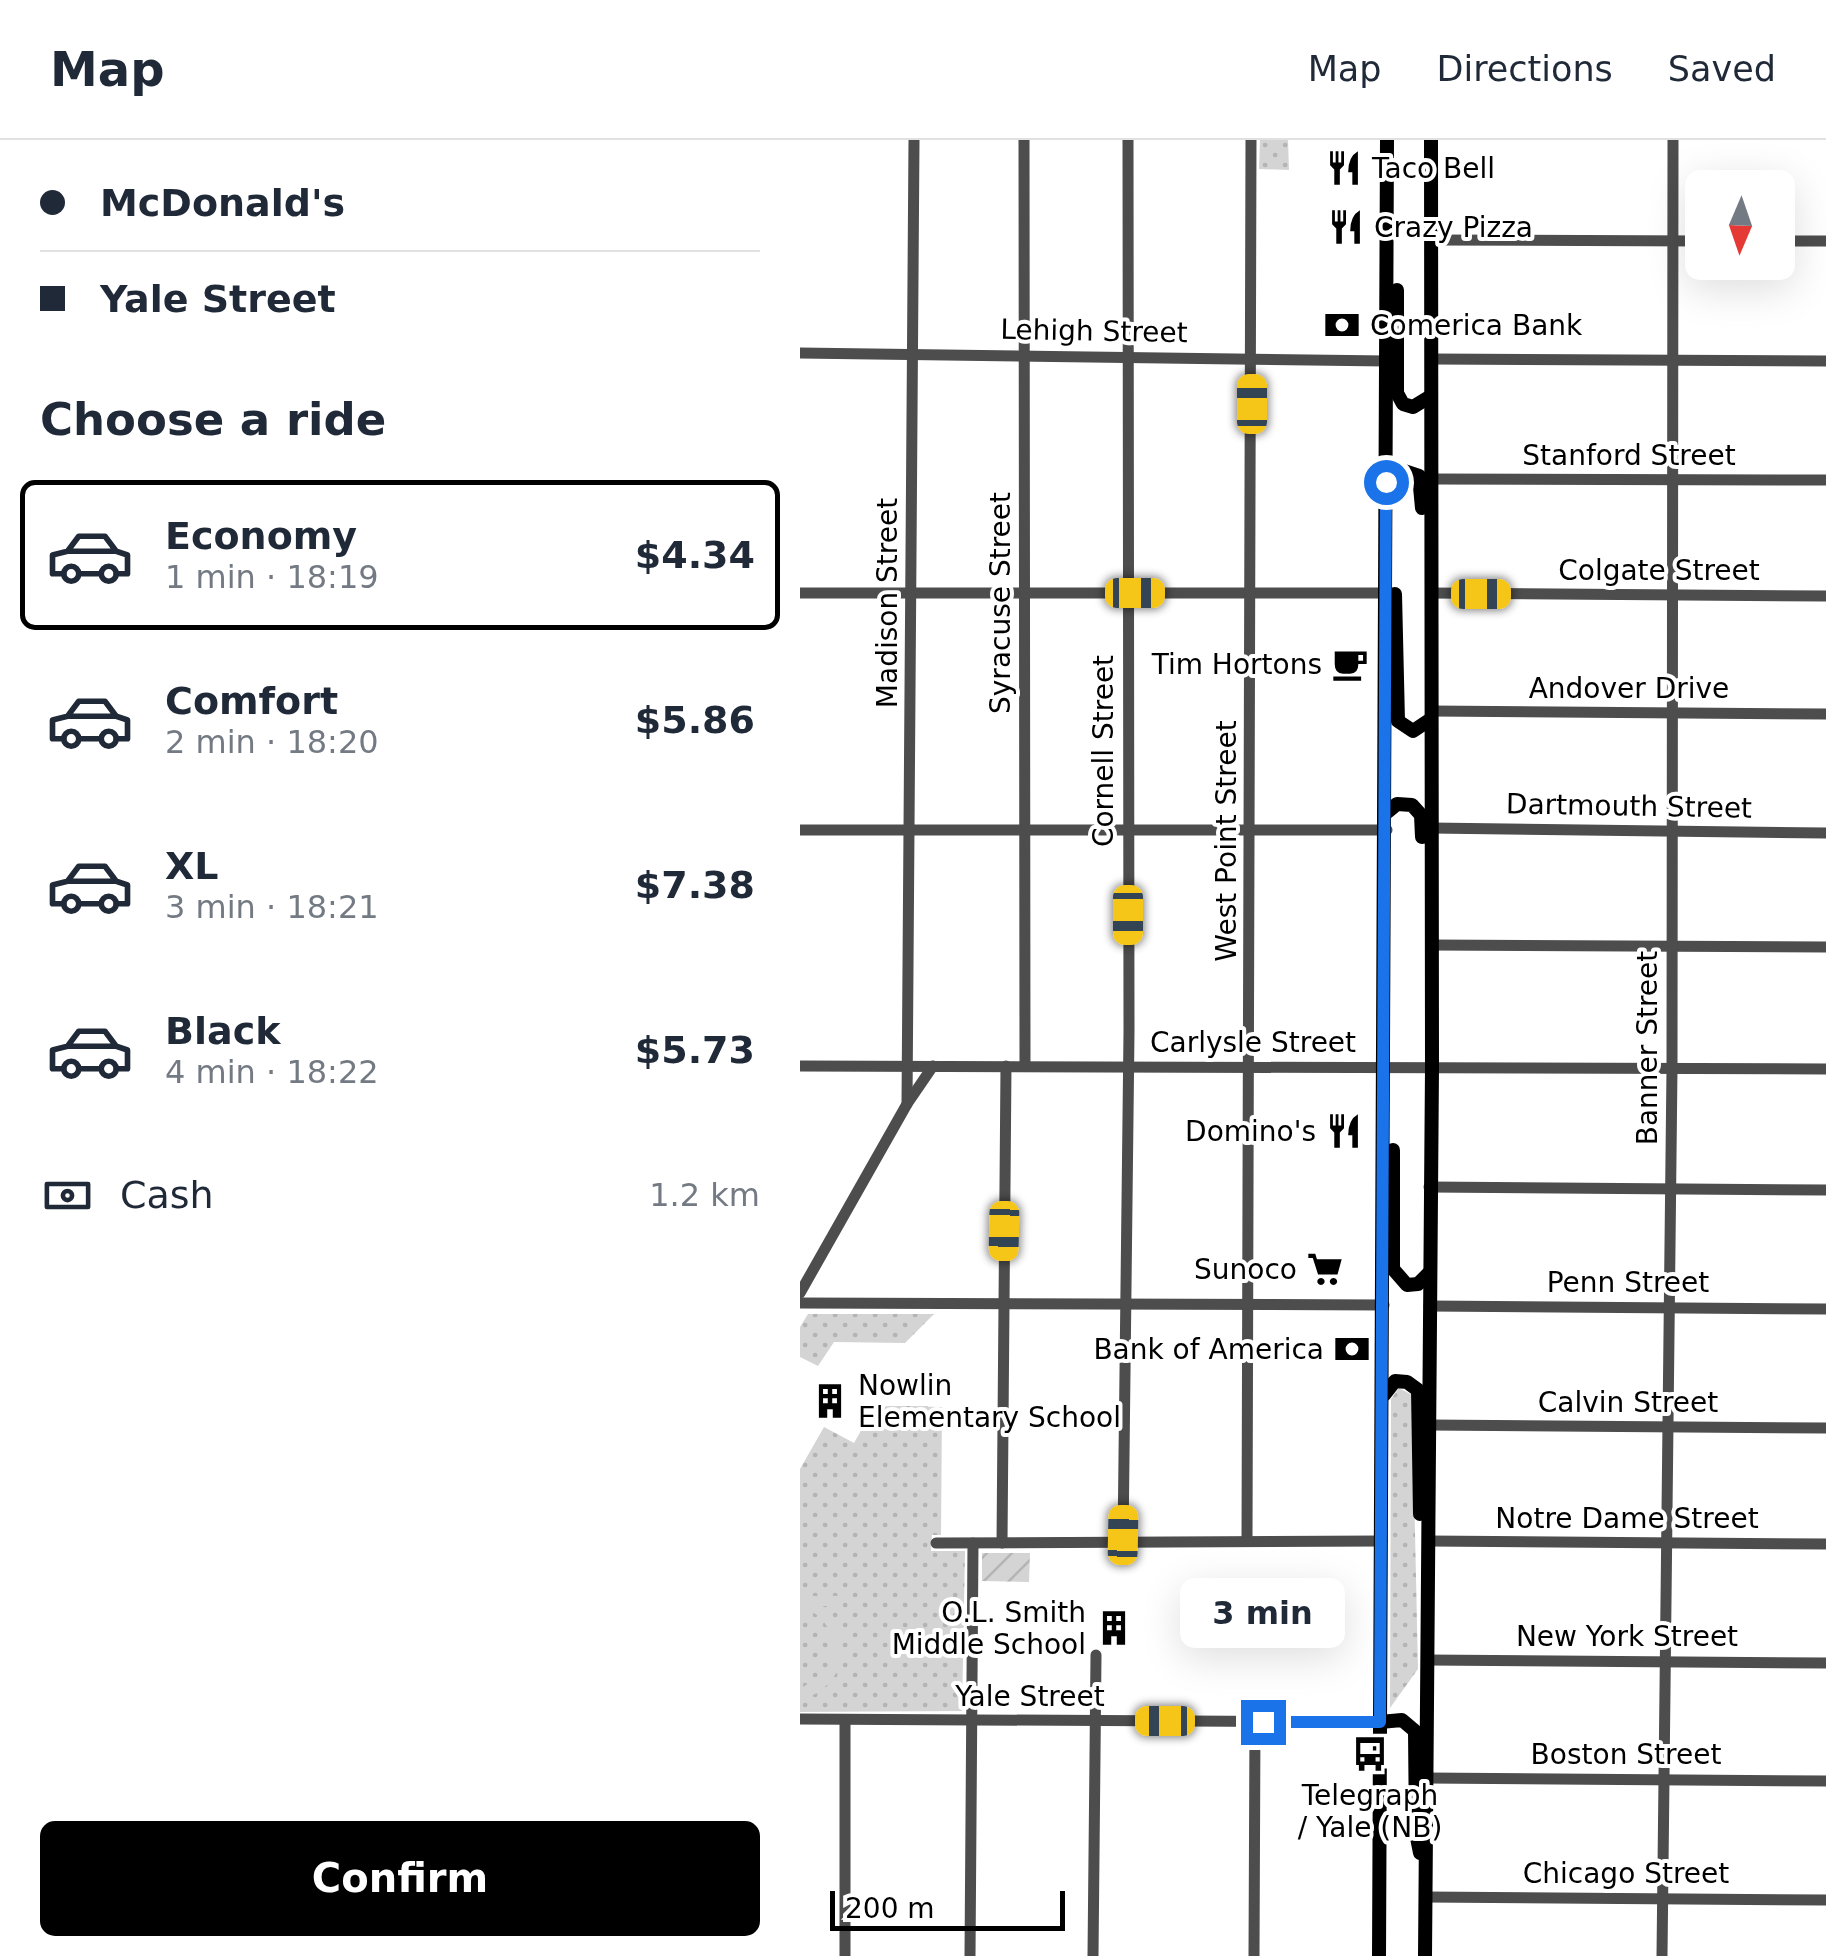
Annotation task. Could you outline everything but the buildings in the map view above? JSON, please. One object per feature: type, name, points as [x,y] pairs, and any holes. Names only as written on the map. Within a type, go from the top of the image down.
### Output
[{"type":"main road","points":[[1379,1956],[1386,1124],[1387,140]]},
{"type":"main road","points":[[1425,1956],[1432,1068],[1431,140]]},
{"type":"main road","points":[[1387,233],[1396,276],[1397,394],[1403,404],[1413,407],[1432,396]]},
{"type":"main road","points":[[1386,482],[1401,470],[1421,479],[1422,595],[1431,643]]},
{"type":"main road","points":[[1387,554],[1397,618],[1398,721],[1407,730],[1417,730],[1431,715]]},
{"type":"main road","points":[[1386,812],[1403,803],[1421,815],[1422,928],[1431,952]]},
{"type":"main road","points":[[1386,1124],[1394,1173],[1394,1269],[1401,1282],[1412,1286],[1429,1273]]},
{"type":"main road","points":[[1384,1396],[1395,1381],[1408,1382],[1418,1390],[1418,1495],[1428,1559]]},
{"type":"main road","points":[[1380,1722],[1402,1720],[1415,1731],[1416,1833],[1425,1873]]},
{"type":"main road","points":[[1379,1910],[1388,1956]]},
{"type":"street","name":"Madison Street","points":[[907,1104],[912,830],[914,140]]},
{"type":"street","name":"Syracuse Street","points":[[1024,140],[1025,1066]]},
{"type":"street","name":"Cornell Street","points":[[1123,1542],[1129,828],[1128,140]]},
{"type":"street","name":"West Point Street","points":[[1247,1542],[1252,1067],[1251,140]]},
{"type":"street","name":"Banner Street","points":[[1662,1956],[1672,1068],[1673,140]]},
{"type":"street","points":[[1432,240],[1685,240]]},
{"type":"street","points":[[1795,241],[1826,241]]},
{"type":"street","name":"Lehigh Street","points":[[800,354],[1387,360]]},
{"type":"street","points":[[1432,359],[1826,361]]},
{"type":"street","name":"Stanford Street","points":[[1432,478],[1826,480]]},
{"type":"street","points":[[800,593],[1387,594]]},
{"type":"street","name":"Colgate Street","points":[[1431,593],[1826,596]]},
{"type":"street","name":"Andover Drive","points":[[1431,715],[1826,714]]},
{"type":"street","name":"Dartmouth Street","points":[[1431,828],[1826,833]]},
{"type":"street","points":[[800,830],[1386,830]]},
{"type":"street","points":[[1431,952],[1826,947]]},
{"type":"street","name":"Carlysle Street","points":[[800,1066],[1826,1069]]},
{"type":"street","points":[[800,1294],[907,1104],[933,1066]]},
{"type":"street","points":[[1002,1542],[1006,1066]]},
{"type":"street","points":[[1430,1187],[1826,1190]]},
{"type":"street","points":[[800,1303],[1384,1305]]},
{"type":"street","name":"Penn Street","points":[[1429,1306],[1826,1309]]},
{"type":"street","name":"Calvin Street","points":[[1429,1425],[1826,1428]]},
{"type":"street","name":"Notre Dame Street","points":[[1428,1541],[1826,1544]]},
{"type":"street","points":[[970,1956],[973,1542]]},
{"type":"street","points":[[936,1543],[1382,1542]]},
{"type":"street","points":[[1093,1956],[1096,1655]]},
{"type":"street","name":"New York Street","points":[[1427,1660],[1826,1663]]},
{"type":"street","name":"Yale Street","points":[[800,1719],[1380,1722]]},
{"type":"street","points":[[845,1720],[845,1956]]},
{"type":"street","points":[[1254,1956],[1256,1722]]},
{"type":"street","name":"Boston Street","points":[[1426,1778],[1826,1781]]},
{"type":"street","name":"Chicago Street","points":[[1425,1897],[1826,1900]]},
{"type":"shaded area","points":[[1260,140],[1288,140],[1289,170],[1259,169]]},
{"type":"shaded area","points":[[808,1314],[934,1314],[905,1343],[834,1342],[818,1366],[800,1357],[800,1327]]},
{"type":"shaded area","points":[[1399,1388],[1412,1395],[1418,1669],[1390,1708],[1391,1399]]},
{"type":"shaded area","points":[[888,1406],[942,1407],[941,1535],[932,1535],[931,1551],[965,1551],[962,1711],[800,1712],[800,1469],[824,1427],[854,1443],[872,1411]]},
{"type":"shaded area","points":[[888,1406],[928,1406],[928,1424],[888,1423]]},
{"type":"shaded area","points":[[982,1553],[1030,1553],[1029,1582],[982,1581]]},
{"type":"shaded area","points":[[800,1596],[844,1596],[843,1606],[822,1606],[833,1618],[842,1646],[836,1673],[816,1694],[800,1700],[800,1689],[826,1672],[832,1641],[819,1617],[800,1606]]},
{"type":"place","name":"Taco Bell","points":[[1344,168]]},
{"type":"place","name":"Crazy Pizza","points":[[1346,227]]},
{"type":"place","name":"Comerica Bank","points":[[1342,325]]},
{"type":"place","name":"Tim Hortons","points":[[1350,664]]},
{"type":"place","name":"Domino's","points":[[1344,1131]]},
{"type":"place","name":"Sunoco","points":[[1325,1269]]},
{"type":"place","name":"Bank of America","points":[[1352,1349]]},
{"type":"place","name":"Nowlin Elementary School","points":[[830,1401]]},
{"type":"place","name":"O.L. Smith Middle School","points":[[1114,1628]]},
{"type":"place","name":"Telegraph / Yale (NB)","points":[[1370,1754]]},
{"type":"route","points":[[1263,1722],[1380,1722],[1386,482]]}]
